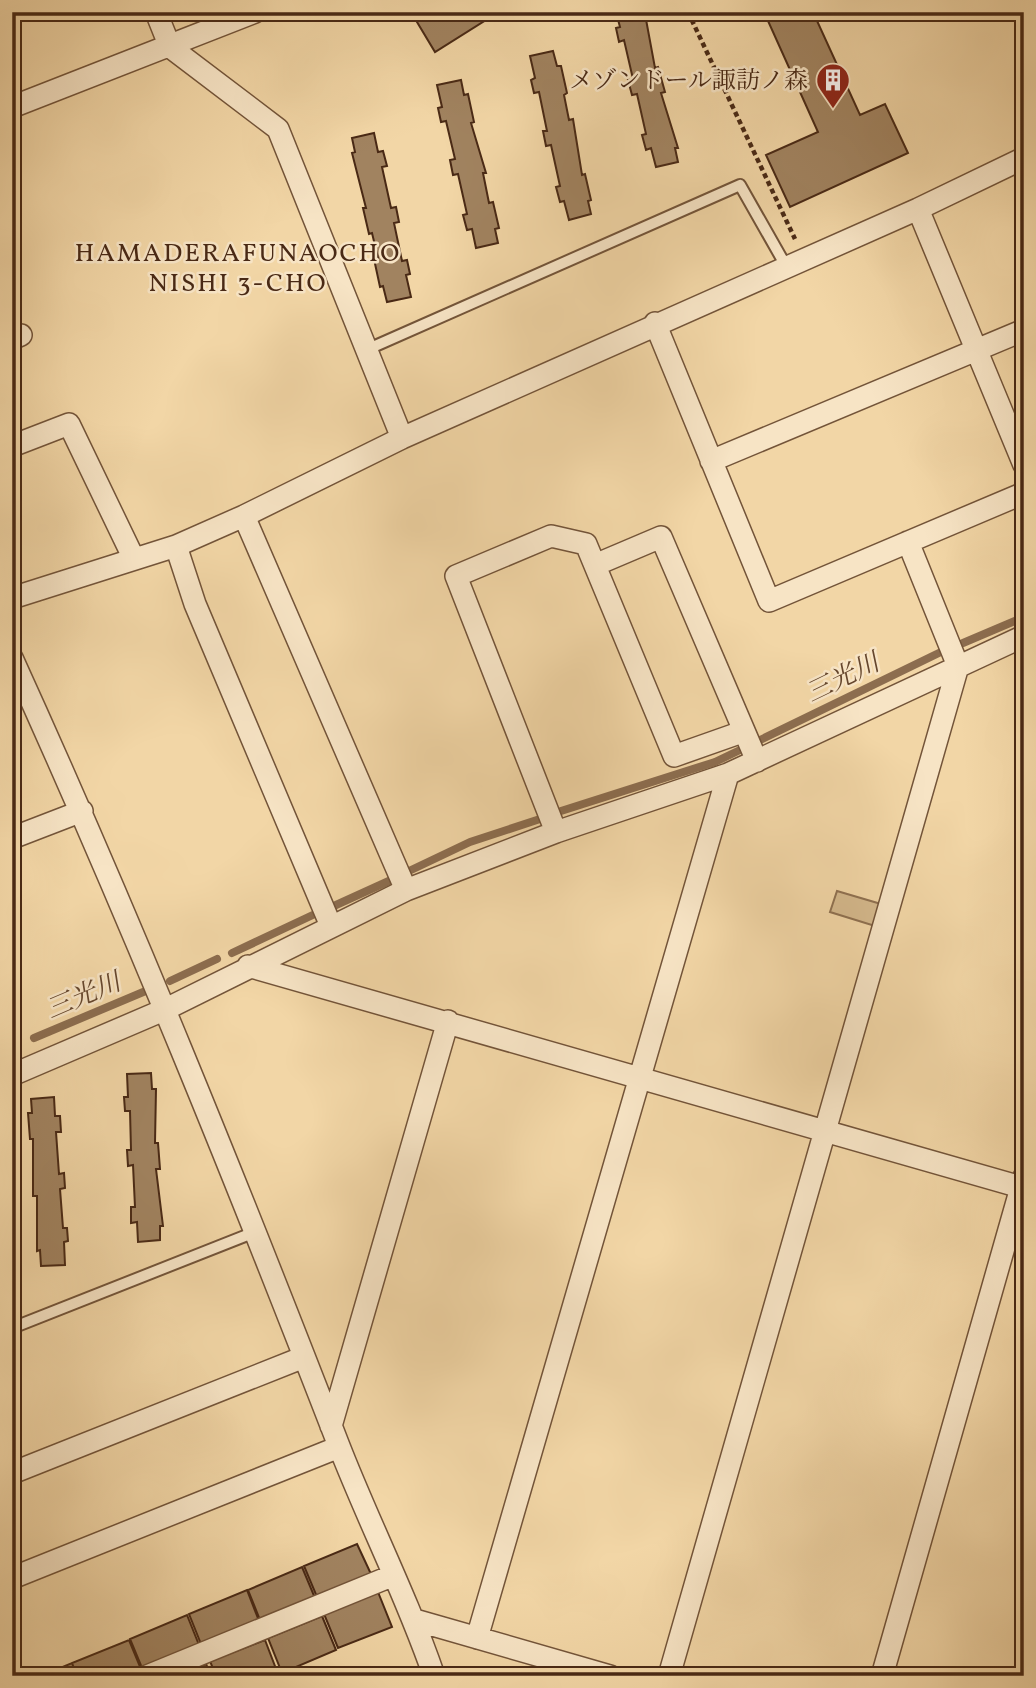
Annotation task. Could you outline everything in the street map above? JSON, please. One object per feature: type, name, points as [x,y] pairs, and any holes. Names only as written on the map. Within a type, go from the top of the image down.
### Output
[{"type":"street","points":[[156,12],[170,47],[278,130],[402,438]]},
{"type":"street","points":[[12,107],[255,12]]},
{"type":"street","points":[[12,598],[176,545],[244,516],[402,438],[655,323],[918,209],[1024,158]]},
{"type":"street","points":[[918,209],[1024,465]]},
{"type":"street","points":[[655,323],[769,601],[1024,493]]},
{"type":"street","points":[[711,461],[1024,330]]},
{"type":"street","points":[[12,446],[69,424],[134,559]]},
{"type":"street","points":[[244,516],[406,890]]},
{"type":"street","points":[[556,832],[456,576],[551,536],[586,544],[674,756],[742,732]]},
{"type":"street","points":[[595,565],[661,537],[742,732],[757,761]]},
{"type":"street","points":[[669,1676],[956,661],[908,542]]},
{"type":"street","points":[[176,545],[195,604],[331,926]]},
{"type":"street","points":[[12,1075],[166,1009],[406,890],[556,832],[728,774],[956,661],[1024,636]]},
{"type":"street","points":[[12,658],[82,811],[166,1009],[339,1447],[415,1620],[434,1676]]},
{"type":"street","points":[[477,1638],[728,774]]},
{"type":"street","points":[[12,838],[82,811]]},
{"type":"street","points":[[248,966],[1023,1184],[882,1676]]},
{"type":"street","points":[[331,1426],[448,1021]]},
{"type":"street","points":[[12,1473],[304,1357]]},
{"type":"street","points":[[12,1578],[339,1447]]},
{"type":"street","points":[[147,1676],[394,1575]]},
{"type":"street","points":[[415,1620],[610,1676]]},
{"type":"lane","points":[[366,349],[740,185],[795,262]]},
{"type":"lane","points":[[12,1328],[255,1232]]},
{"type":"path","points":[[688,12],[795,262]]},
{"type":"shaded area","points":[[837,891],[881,904],[875,926],[830,912]]},
{"type":"building","points":[[411,12],[496,12],[497,13],[435,52]]},
{"type":"building","points":[[616,12],[645,14],[655,68],[658,67],[665,92],[661,93],[678,148],[675,148],[678,162],[656,167],[651,148],[646,150],[642,135],[646,134],[637,94],[632,95],[628,80],[633,79],[624,40],[619,42],[616,28],[620,27]]},
{"type":"building","name":"メゾンドール諏訪ノ森","points":[[764,12],[813,12],[860,115],[885,104],[908,153],[790,207],[766,155],[818,132]]},
{"type":"building","points":[[553,51],[557,66],[561,66],[569,120],[573,119],[582,175],[585,174],[591,200],[588,201],[591,214],[569,220],[564,201],[560,202],[556,187],[560,186],[551,145],[546,146],[543,131],[547,131],[539,92],[534,93],[531,80],[535,78],[530,56]]},
{"type":"building","points":[[461,80],[464,95],[468,94],[474,122],[471,123],[486,173],[483,173],[489,203],[493,202],[499,228],[495,229],[498,243],[476,248],[472,229],[467,230],[463,215],[467,214],[458,174],[453,175],[450,160],[455,159],[446,121],[441,122],[438,108],[442,107],[437,85]]},
{"type":"building","points":[[374,133],[378,152],[383,151],[387,166],[382,167],[391,208],[396,207],[399,222],[394,223],[402,261],[407,260],[410,274],[406,275],[411,297],[387,302],[383,286],[380,287],[374,259],[378,258],[372,233],[369,234],[363,208],[366,208],[352,153],[355,152],[352,138]]},
{"type":"building","points":[[151,1073],[152,1089],[156,1089],[155,1143],[158,1143],[160,1169],[156,1169],[163,1226],[160,1226],[160,1240],[138,1242],[137,1222],[131,1223],[131,1207],[135,1207],[133,1165],[128,1166],[127,1150],[131,1150],[130,1111],[125,1111],[124,1097],[128,1097],[127,1074]]},
{"type":"building","points":[[54,1097],[55,1116],[60,1116],[61,1132],[56,1132],[59,1174],[64,1173],[65,1188],[60,1189],[63,1228],[67,1228],[68,1241],[64,1242],[65,1265],[41,1266],[40,1250],[37,1251],[37,1196],[33,1196],[33,1139],[30,1139],[28,1113],[32,1113],[31,1099]]},
{"type":"building","points":[[357,1544],[371,1574],[317,1597],[304,1566]]},
{"type":"building","points":[[302,1567],[315,1598],[260,1620],[248,1590]]},
{"type":"building","points":[[247,1590],[259,1621],[201,1644],[189,1614]]},
{"type":"building","points":[[378,1592],[392,1627],[338,1648],[324,1614]]},
{"type":"building","points":[[187,1615],[199,1645],[142,1668],[130,1639]]},
{"type":"building","points":[[322,1616],[336,1650],[282,1673],[268,1638]]},
{"type":"building","points":[[129,1640],[141,1669],[125,1676],[77,1676],[72,1663]]},
{"type":"building","points":[[265,1640],[278,1674],[216,1676],[210,1661]]},
{"type":"building","points":[[72,1663],[77,1676],[41,1676]]},
{"type":"building","points":[[206,1664],[211,1676],[176,1676]]},
{"type":"waterway","name":"三光川","points":[[963,643],[1024,617]]},
{"type":"waterway","name":"三光川","points":[[758,741],[945,650]]},
{"type":"waterway","name":"三光川","points":[[561,811],[715,762],[740,750]]},
{"type":"waterway","name":"三光川","points":[[409,871],[470,842],[543,818]]},
{"type":"waterway","name":"三光川","points":[[336,905],[391,880]]},
{"type":"waterway","name":"三光川","points":[[232,953],[317,913]]},
{"type":"waterway","name":"三光川","points":[[170,981],[217,959]]},
{"type":"waterway","name":"三光川","points":[[34,1038],[148,990]]},
{"type":"place","name":"メゾンドール諏訪ノ森","points":[[833,110]]},
{"type":"district","name":"HAMADERAFUNAOCHO NISHI 3-CHO","points":[[238,267]]}]
